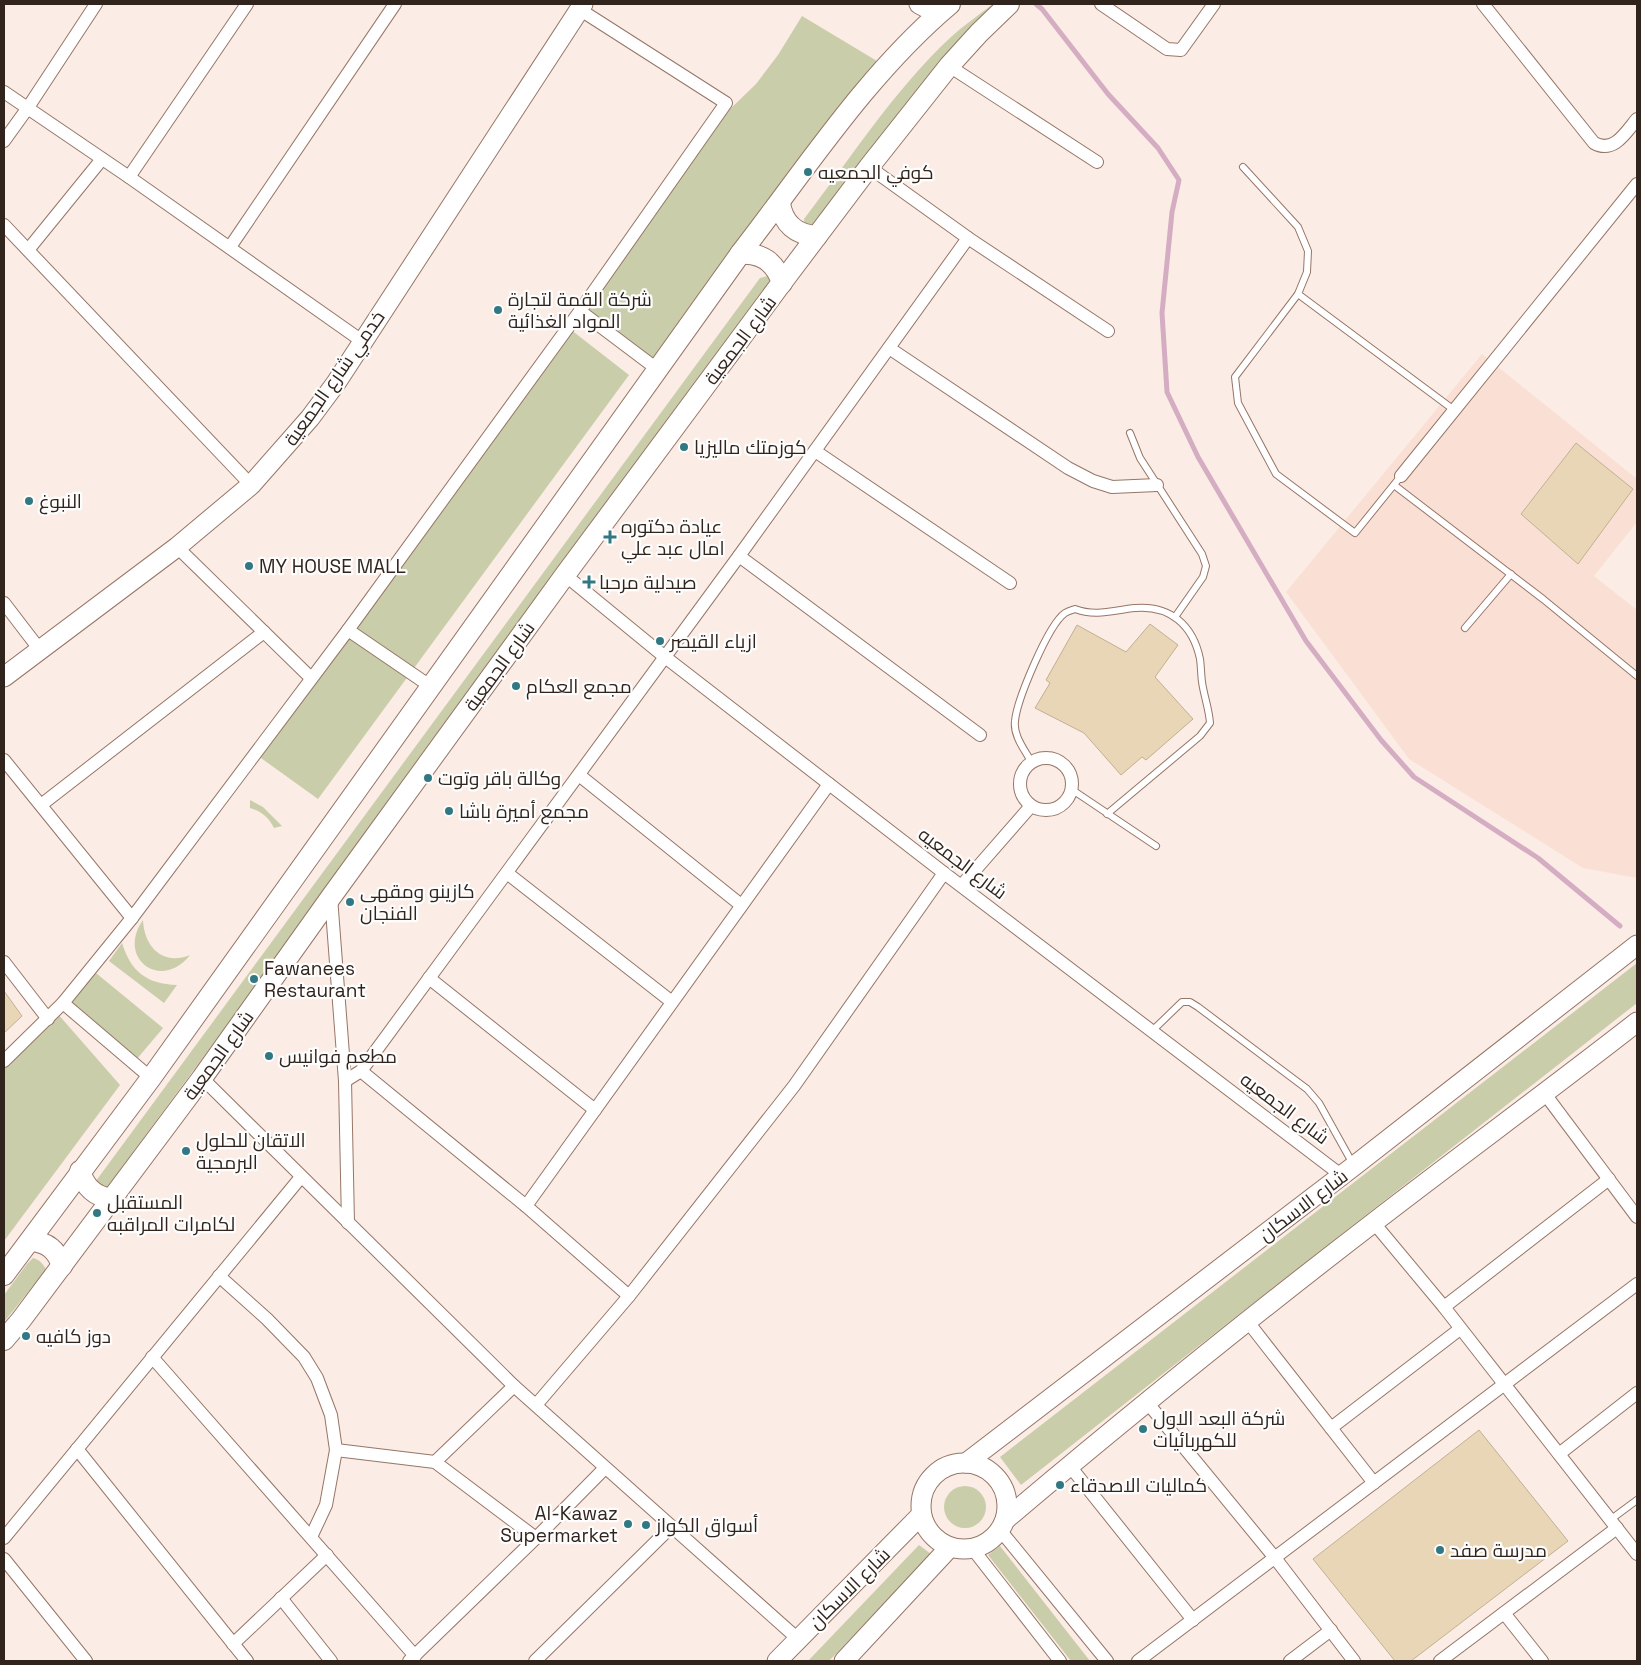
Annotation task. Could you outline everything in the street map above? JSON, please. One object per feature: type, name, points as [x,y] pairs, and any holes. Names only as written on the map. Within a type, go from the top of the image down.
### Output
[{"type":"main road","points":[[918,4],[944,9]]},
{"type":"main road","name":"شارع الجمعية","points":[[4,1340],[62,1266],[202,1078],[565,575],[817,236],[949,66],[1009,4]]},
{"type":"main road","name":"خدمي شارع الجمعية","points":[[4,677],[177,546],[251,485],[310,418],[336,383],[581,7]]},
{"type":"main road","points":[[4,1275],[151,1078],[740,254],[821,147],[898,53],[944,9]]},
{"type":"main road","points":[[780,203],[781,212],[791,227],[808,235],[817,236]]},
{"type":"main road","points":[[740,254],[750,253],[767,260],[779,274],[782,283]]},
{"type":"main road","name":"شارع الاسكان","points":[[966,1463],[1637,945]]},
{"type":"main road","points":[[1002,1525],[1007,1508],[1002,1486],[988,1470],[978,1465],[966,1463],[944,1467],[931,1478],[922,1492],[921,1514],[931,1535],[950,1547],[961,1549],[983,1545],[992,1538],[1002,1525],[1069,1465],[1146,1401],[1374,1223],[1637,1022]]},
{"type":"main road","points":[[80,1171],[91,1191],[104,1198],[111,1198]]},
{"type":"main road","points":[[31,1241],[51,1247],[60,1258],[62,1266]]},
{"type":"main road","name":"شارع الاسكان","points":[[777,1661],[921,1514]]},
{"type":"main road","points":[[844,1661],[950,1547]]},
{"type":"street","points":[[4,141],[96,4]]},
{"type":"street","points":[[129,177],[247,4]]},
{"type":"street","points":[[230,248],[395,4]]},
{"type":"street","points":[[1102,4],[1167,49],[1181,50],[1214,4]]},
{"type":"street","points":[[1483,4],[1594,143],[1602,147],[1615,143],[1637,118]]},
{"type":"street","points":[[4,1061],[63,1003],[132,918],[348,630],[580,311],[726,103],[581,7]]},
{"type":"street","points":[[949,66],[1097,162]]},
{"type":"street","points":[[4,92],[102,158],[362,341]]},
{"type":"street","points":[[28,250],[102,158]]},
{"type":"street","points":[[869,167],[968,238],[1108,331]]},
{"type":"street","points":[[1398,480],[1637,184]]},
{"type":"street","points":[[4,224],[251,485]]},
{"type":"street","points":[[345,1081],[361,1071],[430,978],[739,556],[968,238]]},
{"type":"street","points":[[580,311],[657,369]]},
{"type":"street","points":[[889,348],[1068,468],[1093,481],[1112,487],[1157,485]]},
{"type":"street","points":[[815,451],[1010,583]]},
{"type":"street","points":[[177,546],[311,678]]},
{"type":"street","points":[[739,556],[980,735]]},
{"type":"street","name":"شارع الجمعيه","points":[[565,575],[665,657],[944,873],[1152,1031],[1347,1170]]},
{"type":"street","points":[[4,604],[40,650]]},
{"type":"street","points":[[348,630],[430,686]]},
{"type":"street","points":[[41,805],[264,632]]},
{"type":"street","points":[[1045,758],[1054,759],[1062,763],[1068,770],[1071,778],[1071,789],[1065,802],[1050,810],[1042,810],[1031,806],[1022,796],[1020,779],[1023,771],[1032,763],[1045,758]]},
{"type":"street","points":[[4,760],[132,918]]},
{"type":"street","points":[[579,776],[741,906]]},
{"type":"street","points":[[526,1206],[829,784]]},
{"type":"street","points":[[962,885],[1031,806]]},
{"type":"street","points":[[507,873],[672,1002]]},
{"type":"street","points":[[536,1406],[629,1296],[794,1086],[944,873]]},
{"type":"street","points":[[331,897],[345,1081],[348,1223]]},
{"type":"street","points":[[4,962],[48,1018]]},
{"type":"street","points":[[430,978],[595,1110]]},
{"type":"street","points":[[63,1003],[151,1078]]},
{"type":"street","points":[[361,1071],[526,1206],[629,1296]]},
{"type":"street","points":[[202,1078],[514,1386],[798,1639]]},
{"type":"street","points":[[1545,1094],[1609,1179],[1635,1209]]},
{"type":"street","points":[[4,1538],[301,1177]]},
{"type":"street","points":[[1444,1307],[1609,1179]]},
{"type":"street","points":[[1374,1223],[1444,1307],[1637,1554]]},
{"type":"street","points":[[219,1276],[267,1319],[304,1357],[317,1378],[331,1415],[336,1450],[326,1505],[311,1537]]},
{"type":"street","points":[[1138,1661],[1637,1284]]},
{"type":"street","points":[[1248,1322],[1374,1483]]},
{"type":"street","points":[[1331,1428],[1460,1329]]},
{"type":"street","points":[[152,1357],[311,1537],[412,1659],[606,1468]]},
{"type":"street","points":[[435,1462],[514,1386]]},
{"type":"street","points":[[1559,1454],[1637,1393]]},
{"type":"street","points":[[1146,1401],[1275,1558],[1354,1661]]},
{"type":"street","points":[[77,1449],[247,1661]]},
{"type":"street","points":[[336,1450],[435,1462],[536,1538]]},
{"type":"street","points":[[1069,1465],[1193,1620]]},
{"type":"street","points":[[1440,1661],[1504,1613],[1614,1524]]},
{"type":"street","points":[[1002,1525],[1107,1661]]},
{"type":"street","points":[[535,1661],[672,1527]]},
{"type":"street","points":[[972,1548],[1060,1661]]},
{"type":"street","points":[[233,1644],[326,1556]]},
{"type":"street","points":[[4,1559],[86,1661]]},
{"type":"street","points":[[281,1598],[331,1661]]},
{"type":"street","points":[[1504,1613],[1542,1661]]},
{"type":"street","points":[[1290,1661],[1331,1630]]},
{"type":"lane","points":[[1243,167],[1298,227],[1308,251],[1307,272],[1298,294],[1235,377],[1238,403],[1276,474],[1356,533],[1398,480],[1637,676]]},
{"type":"lane","points":[[1298,294],[1454,410]]},
{"type":"lane","points":[[1130,433],[1140,458],[1202,554],[1206,566],[1203,577],[1175,616]]},
{"type":"lane","points":[[1465,628],[1511,574]]},
{"type":"lane","points":[[1032,763],[1016,733],[1015,720],[1026,682],[1054,626],[1065,613],[1076,608],[1098,614],[1137,608],[1159,609],[1175,616],[1186,625],[1200,658],[1202,684],[1210,723],[1200,736],[1107,814]]},
{"type":"lane","points":[[1071,789],[1156,846]]},
{"type":"lane","points":[[1152,1031],[1182,1002],[1190,1002],[1198,1007],[1307,1089],[1319,1103],[1347,1170]]},
{"type":"lane","points":[[1614,1524],[1637,1500]]},
{"type":"shaded area","points":[[1482,354],[1637,479],[1637,522],[1594,576],[1637,610],[1637,878],[1583,868],[1409,759],[1286,592]]},
{"type":"green space","points":[[993,4],[1007,4],[813,231],[805,228],[804,219],[911,79],[951,37]]},
{"type":"green space","points":[[802,16],[877,61],[657,362],[578,310],[726,113],[756,84],[778,55]]},
{"type":"green space","points":[[768,276],[773,279],[773,285],[108,1186],[103,1190],[93,1185],[760,278]]},
{"type":"green space","points":[[566,326],[629,375],[318,799],[254,753]]},
{"type":"green space","points":[[250,800],[263,807],[282,826],[274,828],[265,815],[250,808]]},
{"type":"green space","points":[[143,920],[147,938],[157,952],[171,958],[190,955],[179,966],[167,970],[155,970],[146,966],[138,958],[135,947],[136,934]]},
{"type":"green space","points":[[122,943],[130,962],[142,975],[157,982],[177,985],[164,1003],[109,961]]},
{"type":"green space","points":[[1637,963],[1637,1003],[1021,1485],[1000,1457]]},
{"type":"green space","points":[[91,969],[163,1028],[136,1060],[65,1001]]},
{"type":"green space","points":[[57,1013],[120,1085],[4,1241],[4,1063]]},
{"type":"green space","points":[[33,1258],[41,1262],[46,1269],[4,1322],[4,1295]]},
{"type":"green space","points":[[969,1486],[977,1489],[983,1495],[986,1507],[983,1519],[977,1525],[961,1528],[953,1525],[947,1519],[944,1503],[947,1495],[953,1489]]},
{"type":"green space","points":[[919,1545],[931,1554],[829,1661],[808,1661]]},
{"type":"green space","points":[[1000,1546],[1090,1661],[1071,1661],[988,1555]]},
{"type":"building","points":[[1576,443],[1633,489],[1578,564],[1521,514]]},
{"type":"building","points":[[1150,624],[1178,645],[1155,677],[1193,719],[1146,760],[1142,757],[1121,775],[1084,733],[1035,708],[1050,683],[1046,680],[1077,625],[1126,652]]},
{"type":"building","points":[[4,991],[22,1016],[4,1033]]},
{"type":"building","name":"مدرسة صفد","points":[[1479,1430],[1568,1541],[1411,1661],[1395,1661],[1313,1559]]},
{"type":"waterway","points":[[1036,4],[1042,9],[1108,94],[1158,148],[1179,180],[1172,212],[1162,313],[1167,392],[1198,457],[1306,641],[1381,740],[1414,777],[1538,858],[1620,926]]},
{"type":"place","name":"كوفي الجمعيه","points":[[808,172]]},
{"type":"place","name":"شركة القمة لتجارة المواد الغذائية","points":[[498,310]]},
{"type":"place","name":"كوزمتك ماليزيا","points":[[684,447]]},
{"type":"place","name":"النبوغ","points":[[29,501]]},
{"type":"place","name":"عيادة دكتوره امال عبد علي","points":[[610,537]]},
{"type":"place","name":"MY HOUSE MALL","points":[[249,566]]},
{"type":"place","name":"صيدلية مرحبا","points":[[589,582]]},
{"type":"place","name":"ازياء القيصر","points":[[660,641]]},
{"type":"place","name":"مجمع العكام","points":[[516,686]]},
{"type":"place","name":"وكالة باقر وتوت","points":[[428,778]]},
{"type":"place","name":"مجمع أميرة باشا","points":[[449,811]]},
{"type":"place","name":"كازينو ومقهى الفنجان","points":[[350,902]]},
{"type":"place","name":"Fawanees Restaurant","points":[[254,979]]},
{"type":"place","name":"مطعم فوانيس","points":[[269,1056]]},
{"type":"place","name":"الاتقان للحلول البرمجية","points":[[186,1151]]},
{"type":"place","name":"المستقبل لكامرات المراقبه","points":[[97,1213]]},
{"type":"place","name":"دوز كافيه","points":[[26,1336]]},
{"type":"place","name":"شركة البعد الاول للكهربائيات","points":[[1143,1429]]},
{"type":"place","name":"كماليات الاصدقاء","points":[[1060,1485]]},
{"type":"place","name":"Al-Kawaz Supermarket","points":[[628,1524]]},
{"type":"place","name":"أسواق الكواز","points":[[646,1525]]},
{"type":"place","name":"مدرسة صفد","points":[[1440,1550]]}]
